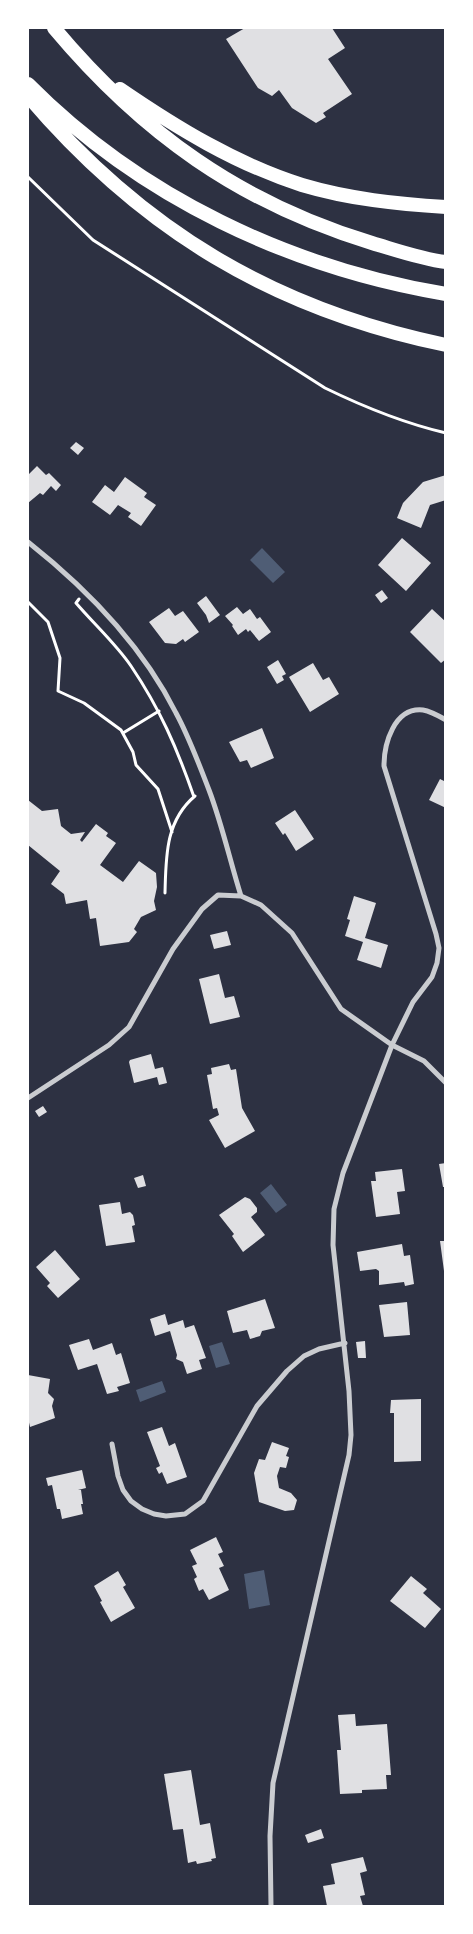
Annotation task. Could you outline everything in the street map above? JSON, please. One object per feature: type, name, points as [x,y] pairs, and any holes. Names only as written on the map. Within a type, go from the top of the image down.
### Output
[{"type":"highway","points":[[54,28],[121,99],[166,138],[204,166],[243,189],[291,213],[343,234],[446,262]]},
{"type":"highway","points":[[93,70],[160,116],[194,136],[272,174],[303,185],[359,198],[391,203],[446,207]]},
{"type":"highway","points":[[28,84],[62,116],[110,154],[184,203],[215,220],[278,248],[314,261],[385,282],[446,294]]},
{"type":"highway","points":[[28,96],[88,162],[123,193],[160,222],[214,257],[270,287],[317,308],[383,330],[446,345]]},
{"type":"street","points":[[28,542],[85,592],[112,620],[151,671],[176,713],[210,791],[241,896]]},
{"type":"street","points":[[271,1906],[273,1783],[349,1455],[351,1435],[349,1391],[333,1245],[334,1209],[343,1173],[392,1045],[413,1002],[432,977],[437,963],[439,948],[384,766],[384,752],[388,736],[398,720],[409,713],[423,710],[446,720]]},
{"type":"street","points":[[28,1098],[109,1045],[129,1027],[173,949],[202,909],[218,895],[241,896],[261,904],[292,933],[341,1009],[392,1045],[424,1061],[446,1083]]},
{"type":"street","points":[[112,1444],[118,1476],[123,1490],[131,1501],[142,1509],[154,1514],[166,1516],[185,1514],[203,1501],[258,1406],[287,1371],[304,1356],[319,1348],[344,1343]]},
{"type":"path","points":[[28,177],[93,240],[325,388],[388,416],[446,433]]},
{"type":"path","points":[[85,592],[76,603],[130,665],[159,711],[180,755],[194,797]]},
{"type":"path","points":[[28,602],[48,622],[60,658],[58,691],[84,703],[123,732],[133,752],[136,765],[158,789],[172,832]]},
{"type":"path","points":[[123,732],[159,711]]},
{"type":"path","points":[[165,893],[166,849],[172,832],[181,813],[194,797],[210,791]]},
{"type":"water","points":[[262,548],[285,572],[273,583],[250,560]]},
{"type":"water","points":[[271,1184],[287,1205],[276,1213],[260,1193]]},
{"type":"water","points":[[222,1342],[230,1364],[216,1368],[209,1346]]},
{"type":"water","points":[[162,1381],[166,1392],[140,1402],[136,1390]]},
{"type":"water","points":[[264,1570],[270,1605],[249,1609],[244,1574]]},
{"type":"building","points":[[245,28],[332,28],[345,48],[328,59],[352,94],[323,113],[326,117],[316,123],[292,108],[279,90],[272,96],[258,88],[226,39]]},
{"type":"building","points":[[76,442],[84,448],[78,455],[70,448]]},
{"type":"building","points":[[37,466],[46,475],[49,473],[61,485],[56,491],[51,486],[43,495],[40,493],[28,503],[28,475]]},
{"type":"building","points":[[446,475],[446,500],[430,505],[421,528],[397,518],[403,503],[423,482]]},
{"type":"building","points":[[125,477],[147,493],[144,497],[156,505],[141,526],[128,517],[131,513],[118,505],[110,515],[92,502],[105,485],[114,492]]},
{"type":"building","points":[[402,538],[431,563],[406,591],[378,565]]},
{"type":"building","points":[[382,590],[388,598],[381,603],[375,595]]},
{"type":"building","points":[[206,596],[220,615],[209,623],[206,615],[197,603]]},
{"type":"building","points":[[237,607],[243,614],[250,609],[257,619],[260,617],[271,632],[259,641],[250,630],[248,632],[246,629],[238,635],[233,625],[225,616]]},
{"type":"building","points":[[169,608],[175,616],[183,611],[199,632],[185,642],[183,639],[176,644],[165,643],[149,622]]},
{"type":"building","points":[[432,609],[446,622],[446,659],[441,663],[410,632]]},
{"type":"building","points":[[278,660],[286,674],[282,676],[284,680],[277,684],[267,667]]},
{"type":"building","points":[[313,663],[323,680],[329,677],[339,694],[310,712],[289,677]]},
{"type":"building","points":[[262,728],[274,758],[251,768],[247,760],[240,762],[229,742]]},
{"type":"building","points":[[440,779],[446,782],[446,808],[429,800]]},
{"type":"building","points":[[28,800],[42,811],[58,809],[61,826],[71,834],[85,832],[80,840],[82,842],[96,824],[108,833],[106,836],[116,843],[100,865],[123,882],[139,861],[156,873],[157,887],[154,901],[156,910],[141,917],[134,929],[137,932],[129,942],[100,946],[96,918],[90,919],[87,900],[66,904],[64,894],[51,884],[60,871],[28,845]]},
{"type":"building","points":[[295,810],[314,839],[296,851],[285,833],[283,835],[275,823]]},
{"type":"building","points":[[354,896],[376,903],[365,938],[388,945],[381,968],[357,960],[363,942],[345,936],[350,920],[347,919]]},
{"type":"building","points":[[227,931],[231,945],[214,949],[210,935]]},
{"type":"building","points":[[219,974],[225,998],[234,996],[240,1017],[210,1024],[199,979]]},
{"type":"building","points":[[151,1054],[155,1069],[163,1067],[167,1083],[159,1085],[157,1077],[134,1083],[130,1060]]},
{"type":"building","points":[[229,1064],[231,1070],[236,1069],[242,1108],[255,1131],[225,1148],[209,1120],[219,1115],[217,1108],[213,1109],[207,1075],[212,1074],[211,1068]]},
{"type":"building","points":[[43,1106],[47,1112],[39,1117],[35,1111]]},
{"type":"building","points":[[446,1163],[446,1187],[443,1187],[439,1164]]},
{"type":"building","points":[[402,1169],[405,1191],[397,1192],[400,1214],[376,1217],[371,1181],[376,1181],[375,1172]]},
{"type":"building","points":[[143,1175],[146,1186],[138,1188],[134,1178]]},
{"type":"building","points":[[245,1197],[250,1199],[257,1208],[257,1212],[251,1217],[265,1235],[243,1252],[232,1236],[234,1234],[219,1215]]},
{"type":"building","points":[[120,1202],[122,1214],[130,1212],[133,1215],[135,1225],[132,1226],[135,1242],[106,1246],[99,1205]]},
{"type":"building","points":[[440,1241],[446,1241],[446,1271],[444,1271]]},
{"type":"building","points":[[402,1244],[404,1256],[410,1255],[414,1284],[405,1286],[404,1282],[379,1285],[379,1271],[376,1269],[360,1271],[357,1252]]},
{"type":"building","points":[[55,1250],[80,1279],[58,1298],[47,1286],[50,1283],[36,1267]]},
{"type":"building","points":[[265,1299],[275,1328],[262,1331],[260,1336],[250,1339],[247,1330],[233,1333],[227,1311]]},
{"type":"building","points":[[407,1302],[410,1335],[384,1337],[379,1305]]},
{"type":"building","points":[[165,1314],[168,1325],[183,1320],[185,1328],[194,1325],[206,1358],[199,1360],[202,1369],[187,1374],[183,1362],[176,1359],[177,1355],[170,1331],[155,1336],[150,1319]]},
{"type":"building","points":[[89,1339],[93,1350],[112,1343],[116,1355],[121,1353],[130,1383],[117,1387],[119,1391],[107,1394],[97,1364],[78,1370],[69,1345]]},
{"type":"building","points":[[365,1341],[366,1358],[358,1358],[356,1342]]},
{"type":"building","points":[[28,1375],[50,1379],[48,1393],[54,1399],[52,1406],[55,1418],[30,1427],[28,1418]]},
{"type":"building","points":[[421,1399],[421,1461],[394,1462],[394,1413],[390,1413],[391,1400]]},
{"type":"building","points":[[162,1427],[169,1446],[175,1443],[187,1477],[167,1484],[162,1472],[159,1474],[156,1468],[160,1466],[147,1432]]},
{"type":"building","points":[[272,1442],[289,1448],[286,1456],[289,1457],[286,1468],[280,1467],[277,1476],[279,1488],[291,1493],[297,1500],[294,1510],[285,1511],[259,1502],[254,1473],[259,1459],[265,1460]]},
{"type":"building","points":[[82,1470],[86,1488],[78,1490],[81,1490],[83,1514],[62,1519],[60,1509],[57,1509],[52,1485],[48,1486],[46,1478]]},
{"type":"building","points":[[216,1537],[223,1552],[218,1554],[224,1566],[219,1568],[229,1590],[209,1600],[203,1589],[199,1591],[194,1579],[197,1577],[192,1566],[197,1564],[190,1550]]},
{"type":"building","points":[[118,1571],[126,1585],[123,1587],[135,1608],[111,1622],[94,1586]]},
{"type":"building","points":[[411,1576],[427,1589],[423,1593],[441,1609],[425,1628],[390,1601]]},
{"type":"building","points":[[355,1714],[356,1726],[387,1724],[391,1775],[386,1775],[387,1789],[362,1790],[362,1793],[340,1794],[337,1750],[341,1750],[338,1715]]},
{"type":"building","points":[[191,1770],[200,1825],[210,1823],[216,1858],[211,1859],[212,1861],[197,1864],[196,1861],[188,1863],[183,1829],[173,1830],[164,1774]]},
{"type":"building","points":[[321,1829],[324,1838],[308,1843],[305,1835]]},
{"type":"building","points":[[363,1857],[367,1871],[360,1873],[365,1895],[360,1896],[363,1906],[327,1906],[323,1886],[335,1884],[331,1864]]}]
